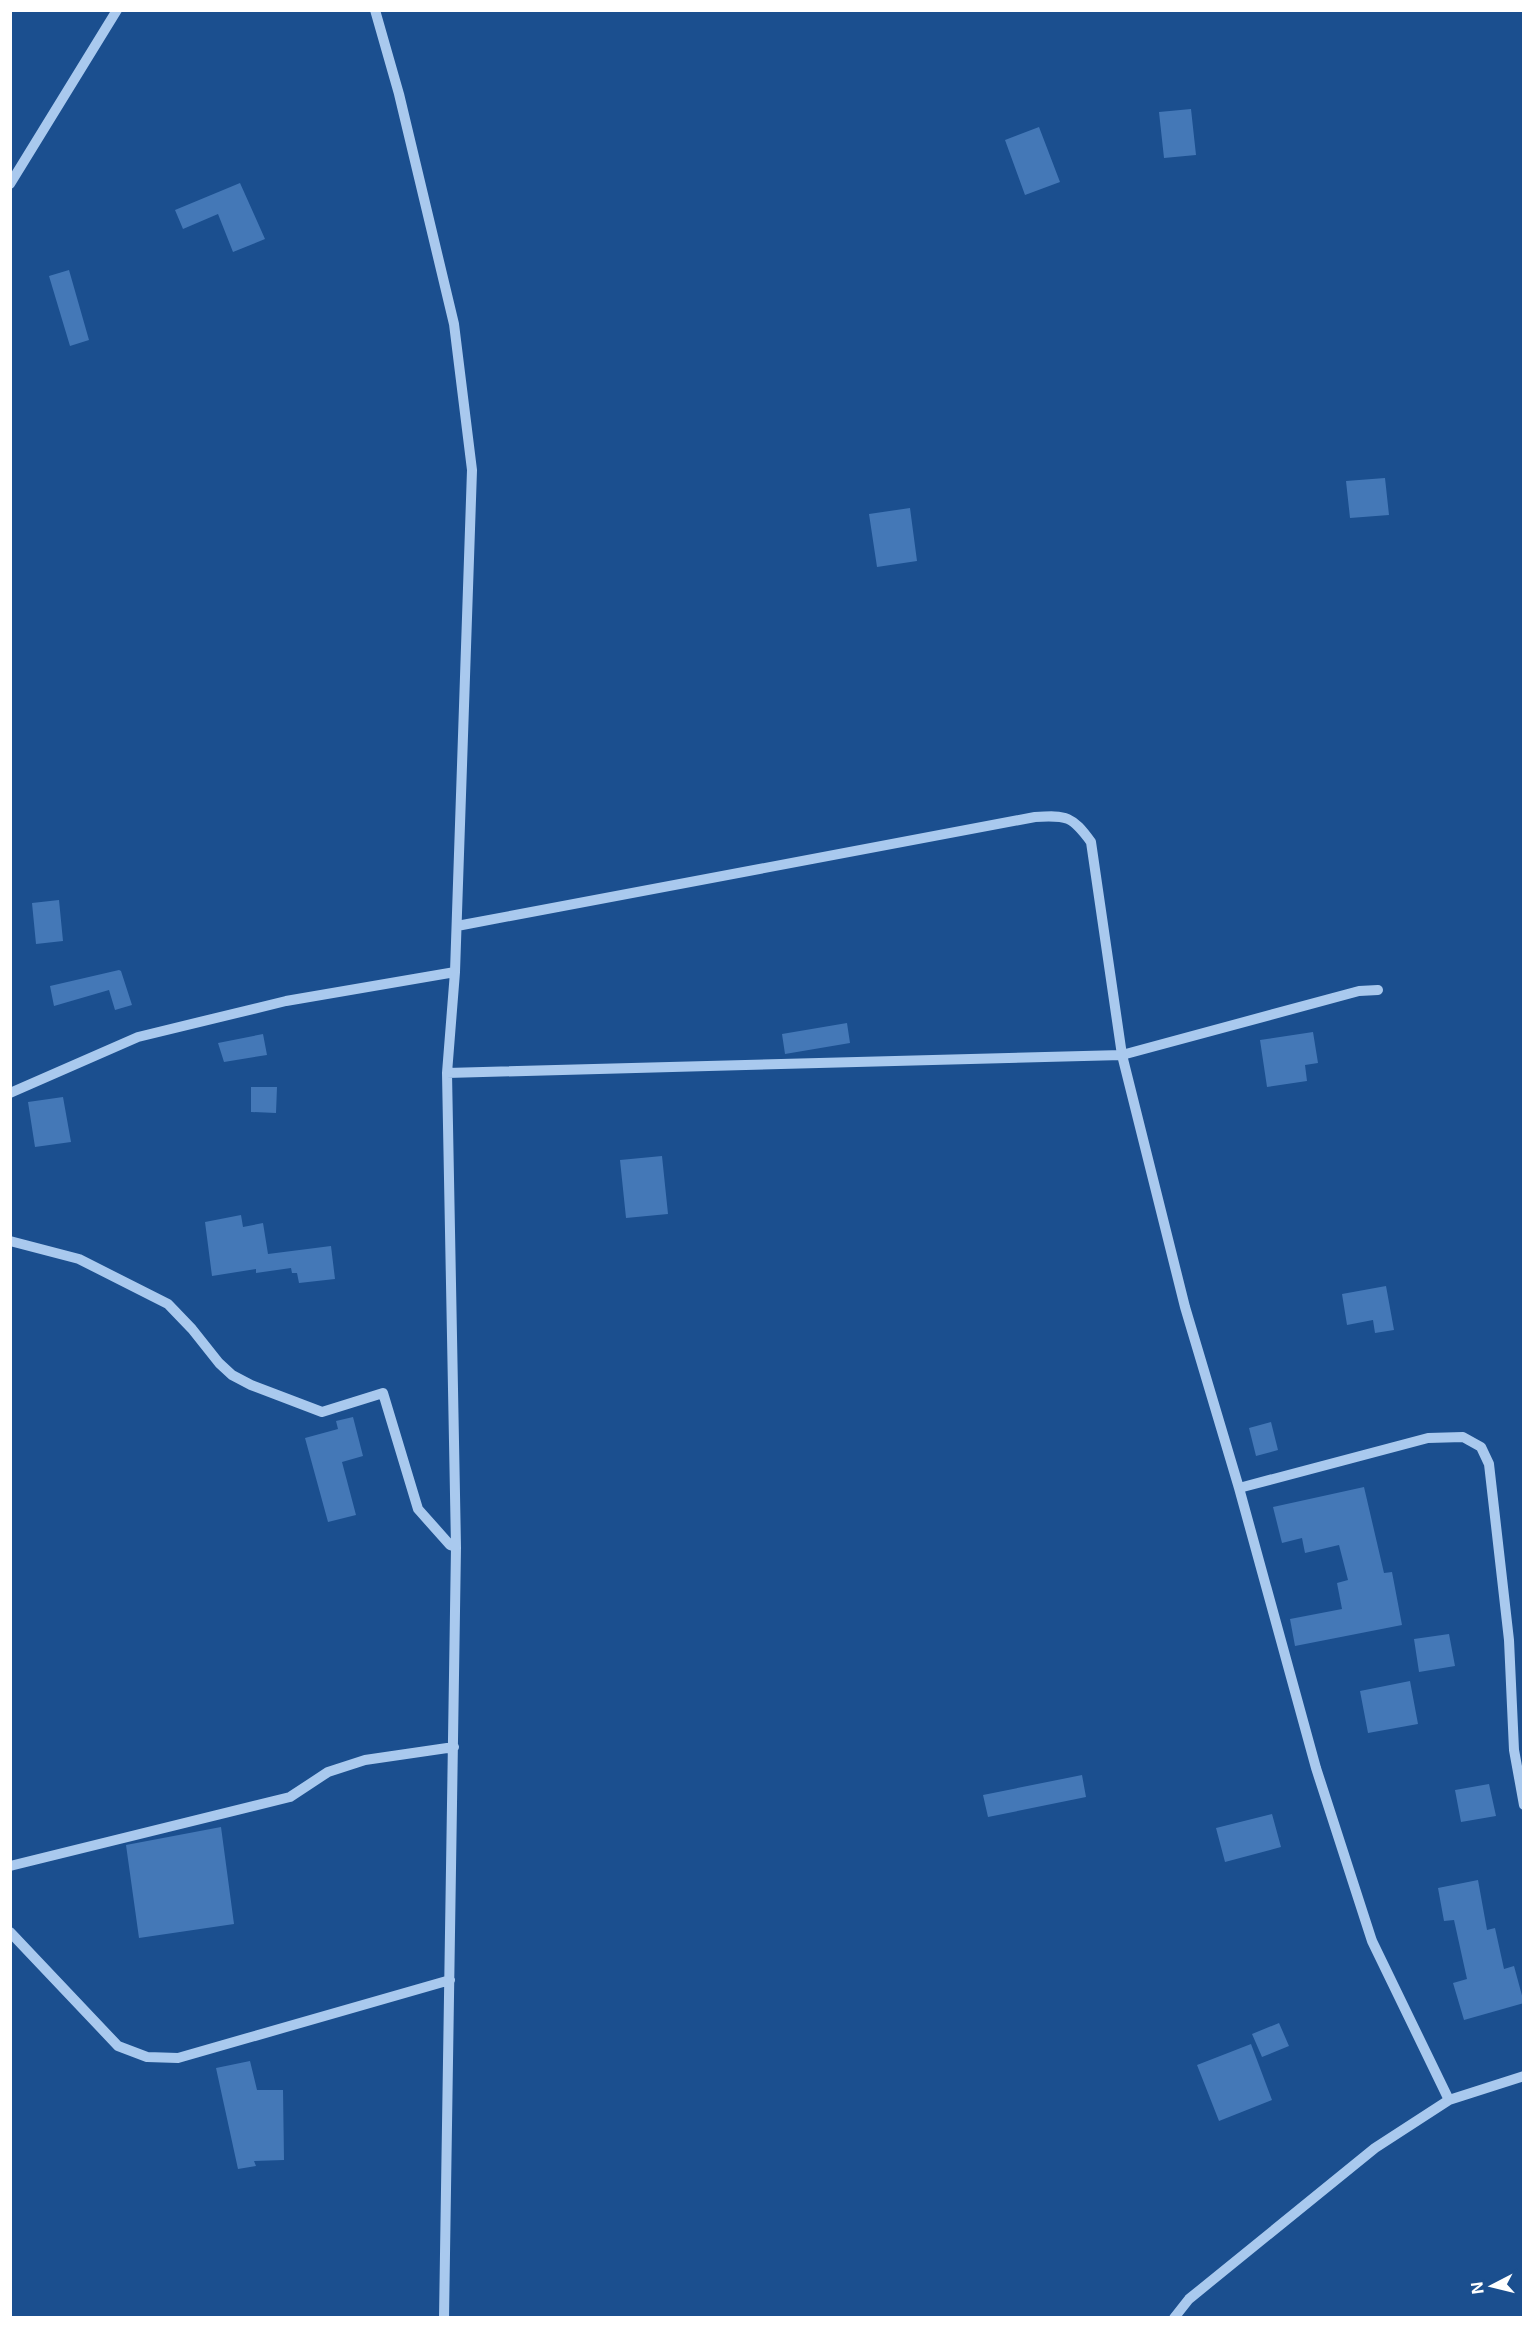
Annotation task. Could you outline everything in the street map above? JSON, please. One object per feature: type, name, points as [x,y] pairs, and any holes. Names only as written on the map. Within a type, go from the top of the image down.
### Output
[{"type":"street","points":[[10,184],[117,10]]},
{"type":"street","points":[[375,10],[399,94],[454,324],[472,470],[457,926],[447,1073],[456,1547],[444,2318]]},
{"type":"street","points":[[457,926],[1035,817],[1059,816],[1077,823],[1091,842],[1122,1055],[1185,1307],[1239,1488],[1316,1768],[1372,1941],[1449,2100]]},
{"type":"street","points":[[10,1093],[138,1037],[286,1001],[455,972]]},
{"type":"street","points":[[447,1073],[1122,1055],[1359,991],[1378,990]]},
{"type":"street","points":[[10,1241],[79,1259],[168,1304],[192,1329],[219,1363],[232,1375],[251,1385],[322,1412],[383,1393],[418,1509],[450,1545],[456,1547]]},
{"type":"street","points":[[1239,1488],[1428,1438],[1463,1437],[1481,1447],[1489,1464],[1509,1640],[1514,1750],[1524,1804]]},
{"type":"street","points":[[10,1866],[290,1797],[328,1772],[365,1760],[454,1747]]},
{"type":"street","points":[[10,1932],[118,2046],[147,2057],[178,2058],[450,1980]]},
{"type":"street","points":[[1174,2318],[1189,2299],[1375,2148],[1449,2100],[1524,2076]]},
{"type":"building","points":[[1191,109],[1196,155],[1164,158],[1159,112]]},
{"type":"building","points":[[1039,127],[1060,182],[1025,195],[1005,140]]},
{"type":"building","points":[[240,183],[265,239],[233,252],[218,214],[183,229],[175,210]]},
{"type":"building","points":[[69,270],[89,340],[70,346],[49,276]]},
{"type":"building","points":[[1385,478],[1389,515],[1350,518],[1346,481]]},
{"type":"building","points":[[910,508],[917,561],[877,567],[869,514]]},
{"type":"building","points":[[59,900],[63,941],[36,944],[32,903]]},
{"type":"building","points":[[119,970],[132,1005],[115,1010],[109,990],[54,1006],[50,986]]},
{"type":"building","points":[[847,1023],[850,1043],[785,1054],[782,1034]]},
{"type":"building","points":[[1313,1032],[1318,1063],[1305,1065],[1307,1081],[1267,1087],[1260,1040]]},
{"type":"building","points":[[263,1034],[267,1055],[224,1062],[218,1043]]},
{"type":"building","points":[[251,1087],[277,1087],[276,1113],[251,1112]]},
{"type":"building","points":[[63,1097],[71,1142],[35,1147],[28,1102]]},
{"type":"building","points":[[662,1156],[668,1214],[626,1218],[620,1160]]},
{"type":"building","points":[[241,1215],[243,1227],[263,1223],[268,1254],[331,1246],[335,1279],[299,1283],[297,1273],[292,1273],[291,1268],[256,1273],[256,1269],[212,1276],[205,1222]]},
{"type":"building","points":[[1386,1286],[1394,1330],[1375,1333],[1373,1320],[1347,1325],[1342,1294]]},
{"type":"building","points":[[353,1417],[363,1456],[342,1462],[356,1515],[328,1522],[305,1438],[338,1429],[336,1421]]},
{"type":"building","points":[[1271,1422],[1278,1450],[1256,1456],[1249,1428]]},
{"type":"building","points":[[1364,1487],[1384,1573],[1392,1572],[1402,1625],[1295,1646],[1290,1619],[1342,1609],[1337,1583],[1348,1580],[1339,1545],[1305,1553],[1302,1538],[1282,1543],[1273,1507]]},
{"type":"building","points":[[1449,1634],[1455,1666],[1419,1672],[1414,1639]]},
{"type":"building","points":[[1410,1681],[1418,1724],[1368,1733],[1360,1691]]},
{"type":"building","points":[[1082,1775],[1086,1797],[988,1817],[983,1795]]},
{"type":"building","points":[[1489,1784],[1496,1816],[1461,1822],[1455,1790]]},
{"type":"building","points":[[1272,1814],[1281,1847],[1225,1862],[1216,1828]]},
{"type":"building","points":[[221,1827],[234,1924],[139,1938],[126,1845]]},
{"type":"building","points":[[1478,1880],[1487,1930],[1495,1928],[1504,1969],[1514,1966],[1524,2003],[1464,2020],[1453,1983],[1467,1979],[1454,1920],[1444,1921],[1438,1888]]},
{"type":"building","points":[[1279,2023],[1289,2046],[1262,2057],[1252,2034]]},
{"type":"building","points":[[1251,2044],[1272,2100],[1219,2121],[1197,2065]]},
{"type":"building","points":[[250,2061],[257,2090],[283,2090],[284,2160],[254,2161],[256,2166],[238,2169],[216,2068]]}]
